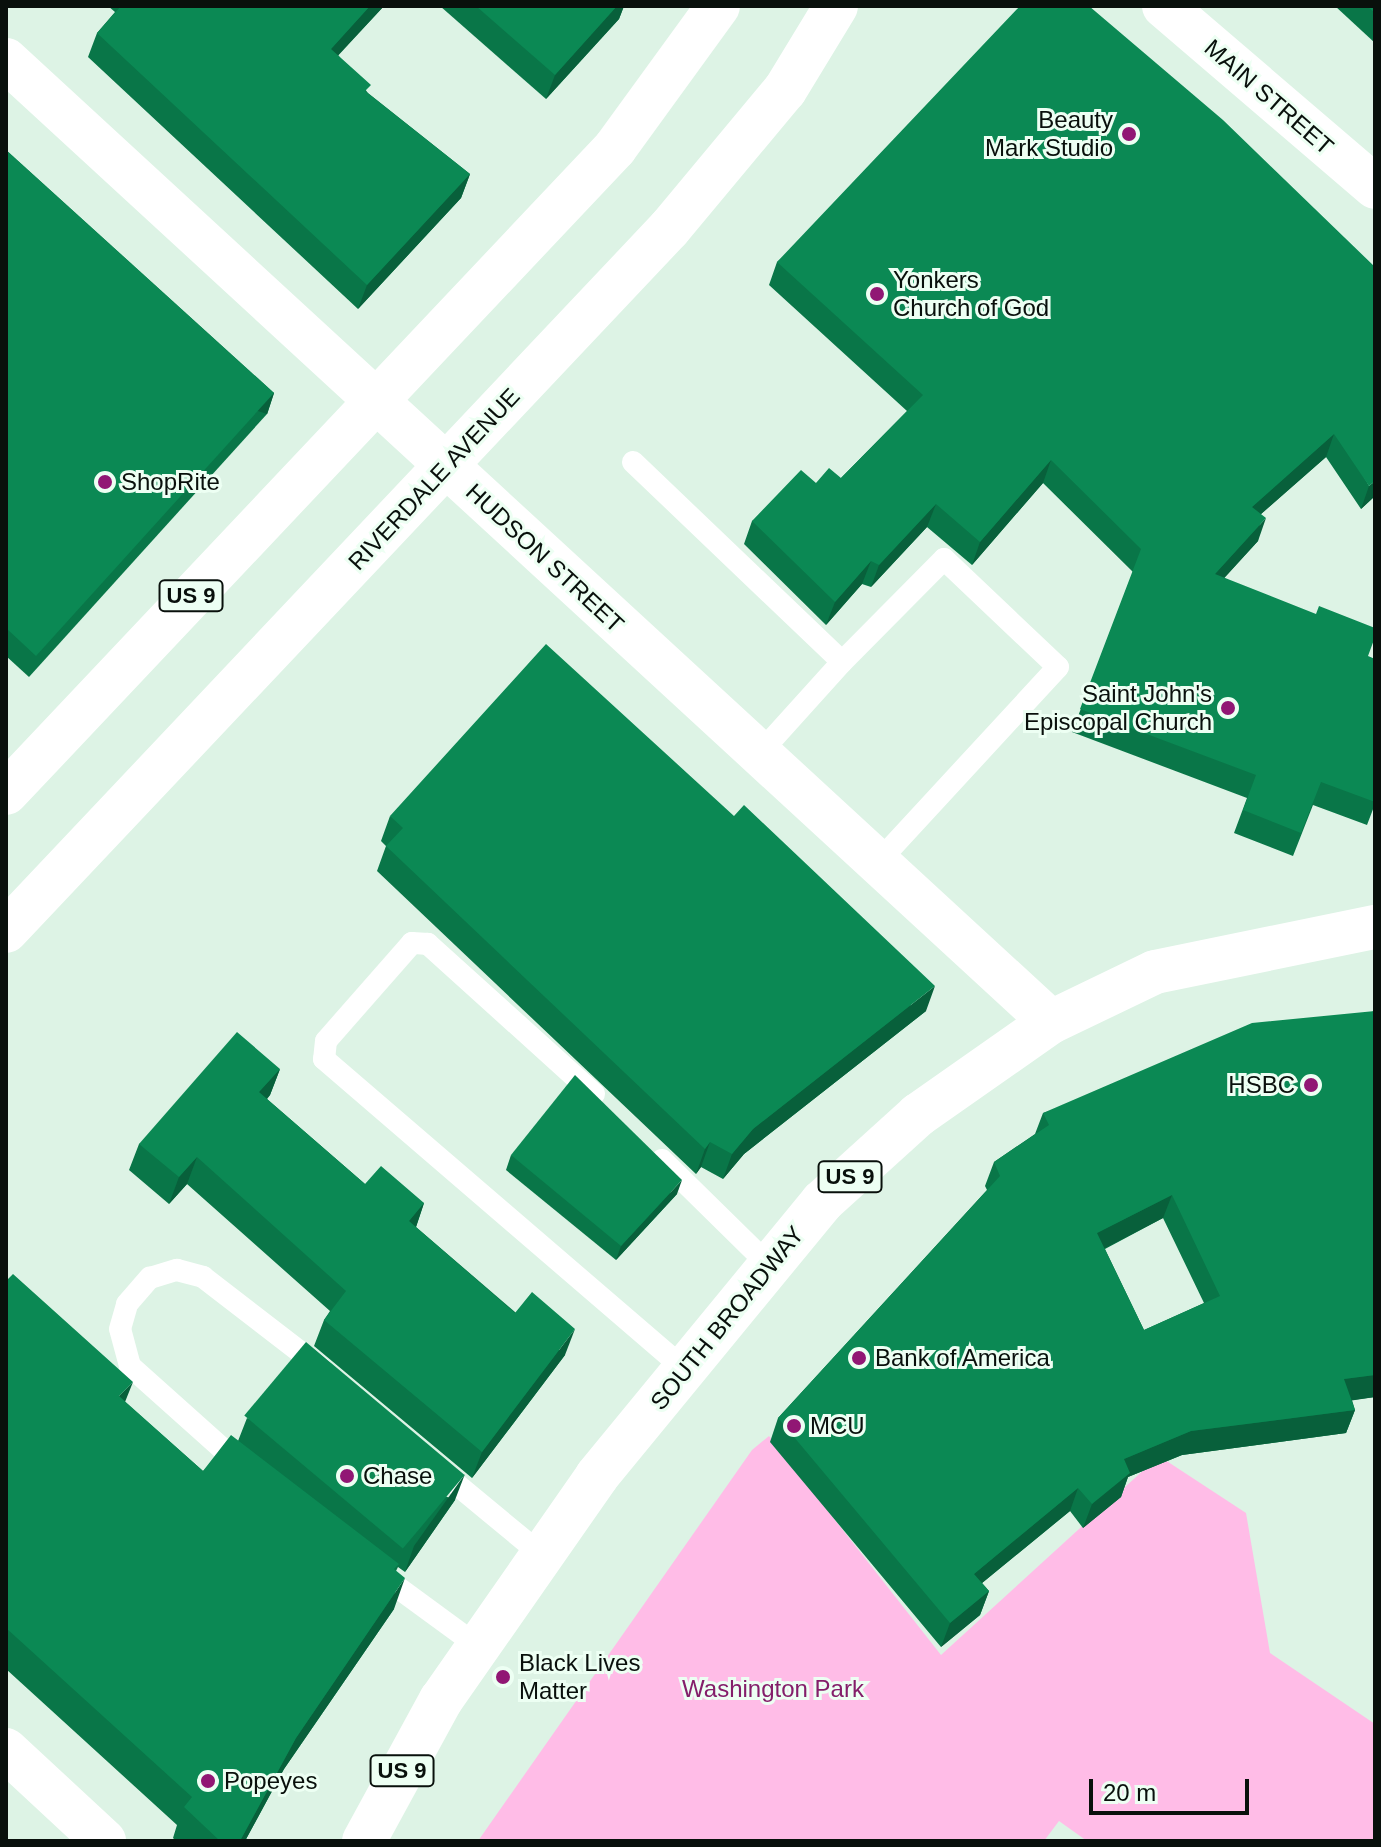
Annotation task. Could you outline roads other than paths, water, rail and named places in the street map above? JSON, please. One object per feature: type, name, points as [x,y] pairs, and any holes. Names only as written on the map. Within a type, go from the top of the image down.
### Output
[{"type":"main road","name":"US 9","points":[[6,793],[615,148],[718,6]]},
{"type":"main road","name":"RIVERDALE AVENUE","points":[[6,931],[669,229],[785,90],[836,6]]},
{"type":"main road","name":"MAIN STREET","points":[[1164,6],[1375,187]]},
{"type":"main road","name":"HUDSON STREET","points":[[6,60],[1051,1022]]},
{"type":"main road","name":"SOUTH BROADWAY","points":[[364,1841],[479,1647],[542,1555],[685,1369],[822,1202],[918,1115],[1051,1022],[1155,972],[1375,927]]},
{"type":"main road","points":[[6,1750],[104,1841]]},
{"type":"lane","points":[[633,462],[842,662]]},
{"type":"lane","points":[[759,754],[842,662],[944,559],[1058,667],[877,863]]},
{"type":"lane","points":[[608,1108],[428,944],[412,943],[326,1041],[324,1059],[685,1369]]},
{"type":"lane","points":[[641,1140],[770,1266]]},
{"type":"lane","points":[[268,1486],[130,1366],[120,1329],[127,1304],[150,1278],[177,1270],[203,1277],[340,1385]]},
{"type":"lane","points":[[421,1454],[542,1555]]},
{"type":"lane","points":[[363,1561],[479,1647]]},
{"type":"place","name":"Beauty Mark Studio","points":[[1129,134]]},
{"type":"place","name":"Yonkers Church of God","points":[[877,294]]},
{"type":"place","name":"ShopRite","points":[[105,482]]},
{"type":"place","name":"Saint John's Episcopal Church","points":[[1228,708]]},
{"type":"place","name":"HSBC","points":[[1311,1085]]},
{"type":"place","name":"Bank of America","points":[[859,1358]]},
{"type":"place","name":"MCU","points":[[794,1426]]},
{"type":"place","name":"Chase","points":[[347,1476]]},
{"type":"place","name":"Black Lives Matter","points":[[503,1677]]},
{"type":"place","name":"Popeyes","points":[[208,1781]]},
{"type":"park label","name":"Washington Park","points":[[773,1689]]}]
